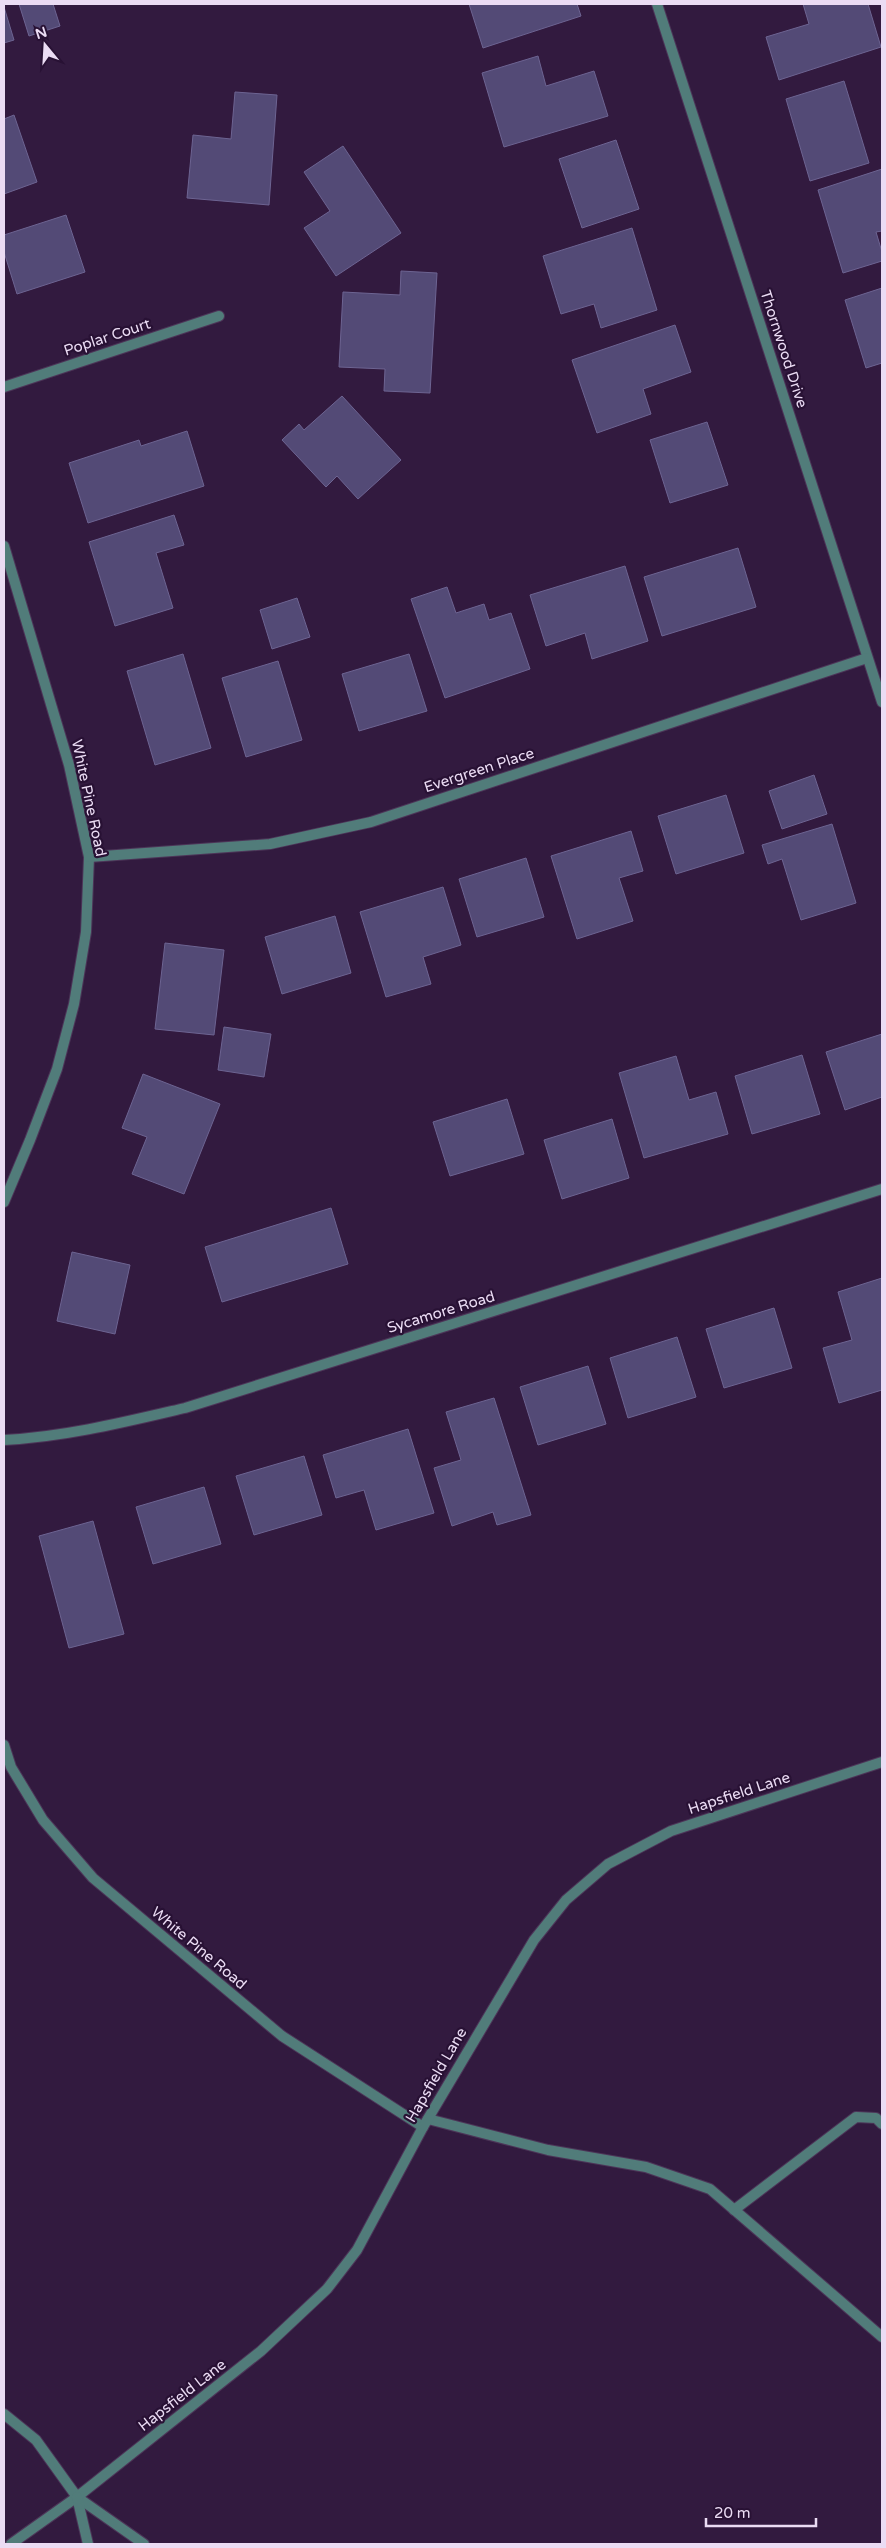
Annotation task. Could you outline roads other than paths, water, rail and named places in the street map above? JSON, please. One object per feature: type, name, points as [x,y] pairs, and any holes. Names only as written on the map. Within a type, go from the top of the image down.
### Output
[{"type":"street","name":"Thornwood Drive","points":[[657,4],[882,702]]},
{"type":"street","name":"Poplar Court","points":[[4,386],[219,316]]},
{"type":"street","name":"White Pine Road","points":[[4,546],[69,765],[89,857],[86,932],[74,1004],[57,1069],[4,1202]]},
{"type":"street","name":"Evergreen Place","points":[[89,857],[270,844],[371,822],[867,658]]},
{"type":"street","name":"Sycamore Road","points":[[4,1440],[37,1439],[103,1428],[184,1408],[882,1189]]},
{"type":"street","name":"White Pine Road","points":[[4,1745],[11,1767],[43,1820],[93,1878],[282,2036],[426,2123],[548,2150],[646,2167],[710,2189],[882,2337]]},
{"type":"street","name":"Hapsfield Lane","points":[[11,2544],[77,2497],[261,2351],[327,2289],[357,2250],[426,2123],[534,1940],[566,1900],[608,1864],[671,1831],[882,1762]]},
{"type":"street","points":[[734,2210],[856,2116],[876,2118],[882,2124]]},
{"type":"street","points":[[4,2414],[36,2440],[77,2497],[144,2544]]},
{"type":"street","points":[[77,2497],[88,2544]]}]
